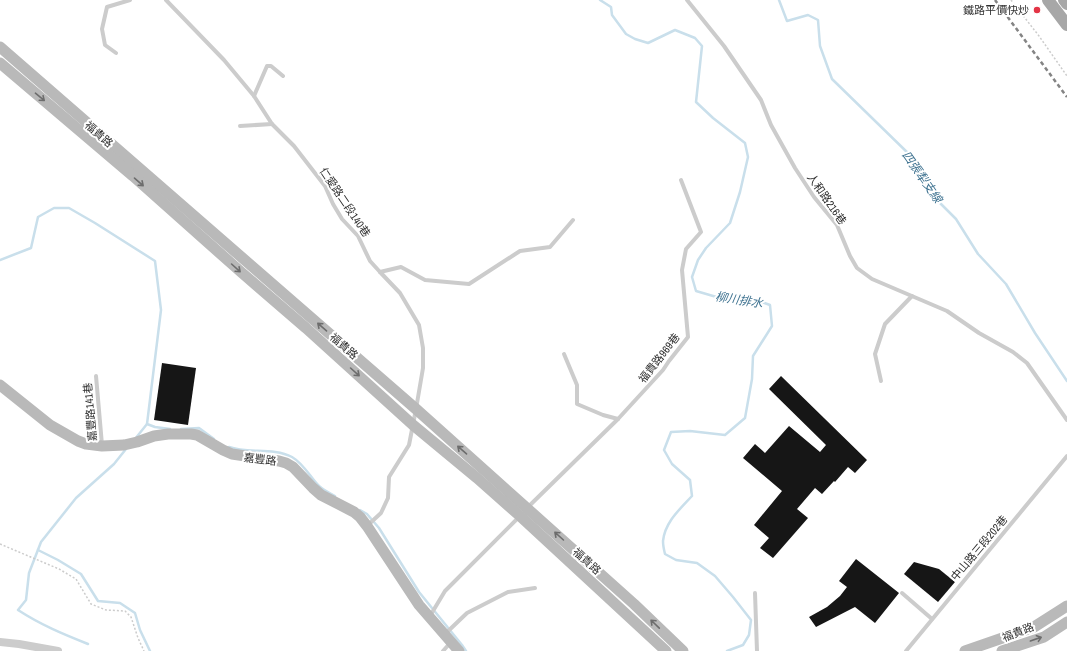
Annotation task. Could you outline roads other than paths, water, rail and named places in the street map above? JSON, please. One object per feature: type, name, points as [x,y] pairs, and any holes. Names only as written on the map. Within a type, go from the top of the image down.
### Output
[{"type":"main road","points":[[1048,0],[1067,25]]},
{"type":"main road","points":[[1064,0],[1067,4]]},
{"type":"street","name":"福貴路","points":[[0,47],[30,82],[133,176],[306,328],[413,425],[477,478],[524,512],[634,604],[683,651]]},
{"type":"street","name":"福貴路","points":[[0,63],[30,82],[416,409],[666,651]]},
{"type":"street","name":"嘉豐路","points":[[0,385],[50,425],[86,444],[102,446],[124,445],[154,436],[168,434],[191,434],[197,435],[232,454],[279,461],[293,467],[321,495],[354,512],[360,517],[419,605],[458,651]]},
{"type":"street","name":"福貴路","points":[[965,651],[1034,626],[1067,606]]},
{"type":"street","name":"福貴路","points":[[1002,651],[1044,637],[1067,622]]},
{"type":"street","points":[[0,642],[58,651]]},
{"type":"lane","points":[[116,53],[105,45],[102,29],[107,7],[130,0]]},
{"type":"lane","name":"仁愛路二段140巷","points":[[166,0],[224,60],[254,96],[272,124],[294,146],[325,186],[342,219],[358,236],[370,261],[400,293],[419,325],[423,348],[423,368],[409,446],[389,477],[388,498],[381,513],[367,526]]},
{"type":"lane","name":"人和路216巷","points":[[687,0],[724,46],[761,100],[771,125],[795,168],[814,197],[837,224],[850,256],[857,268],[872,280],[946,311],[979,333],[1014,352],[1027,363],[1067,420]]},
{"type":"lane","points":[[254,96],[267,66],[271,66],[283,76]]},
{"type":"lane","points":[[240,126],[272,124]]},
{"type":"lane","name":"福貴路969巷","points":[[429,616],[445,591],[618,419],[663,370],[688,337],[682,270],[686,249],[701,232],[681,180]]},
{"type":"lane","points":[[380,272],[401,267],[425,280],[469,284],[520,251],[550,247],[573,220]]},
{"type":"lane","points":[[881,381],[875,354],[884,324],[912,296]]},
{"type":"lane","points":[[564,354],[577,385],[577,404],[603,415],[618,419]]},
{"type":"lane","name":"嘉豐路141巷","points":[[96,376],[102,446]]},
{"type":"lane","name":"中山路三段202巷","points":[[906,651],[1067,456]]},
{"type":"lane","points":[[443,651],[448,638],[467,613],[508,592],[535,588]]},
{"type":"lane","points":[[755,593],[758,651]]},
{"type":"lane","points":[[902,593],[932,619]]},
{"type":"waterway","name":"柳川排水","points":[[600,0],[611,7],[612,15],[626,34],[635,39],[648,43],[675,30],[695,38],[702,46],[696,102],[713,118],[745,143],[748,157],[740,192],[730,223],[706,248],[698,260],[692,277],[696,291],[720,298],[759,301],[770,305],[772,326],[753,356],[752,379],[745,418],[725,435],[690,431],[671,432],[664,450],[672,464],[690,480],[692,496],[674,516],[664,534],[663,541],[665,554],[676,560],[697,563],[715,576],[751,620],[749,635],[743,645],[727,651]]},
{"type":"waterway","name":"四張犁支線","points":[[779,0],[787,21],[808,15],[818,20],[820,46],[832,79],[911,156],[933,196],[956,219],[978,254],[1006,284],[1035,333],[1067,381]]},
{"type":"waterway","points":[[0,260],[31,248],[38,217],[54,208],[69,208],[155,261],[161,310],[147,424],[155,427],[170,429]]},
{"type":"waterway","points":[[135,439],[147,424]]},
{"type":"waterway","points":[[181,429],[199,428],[214,439]]},
{"type":"waterway","points":[[229,447],[244,450],[277,452],[292,457],[300,463],[321,487],[335,496]]},
{"type":"waterway","points":[[88,644],[44,625],[18,610],[26,600],[29,573],[41,542],[76,498],[114,464],[126,449]]},
{"type":"waterway","points":[[360,510],[367,514],[379,528],[419,592],[466,651]]},
{"type":"waterway","points":[[38,550],[81,574],[98,601],[120,603],[135,613],[140,630],[150,651]]},
{"type":"railway","points":[[995,0],[1067,97]]},
{"type":"place","name":"鐵路平價快炒","points":[[1037,10]]}]
